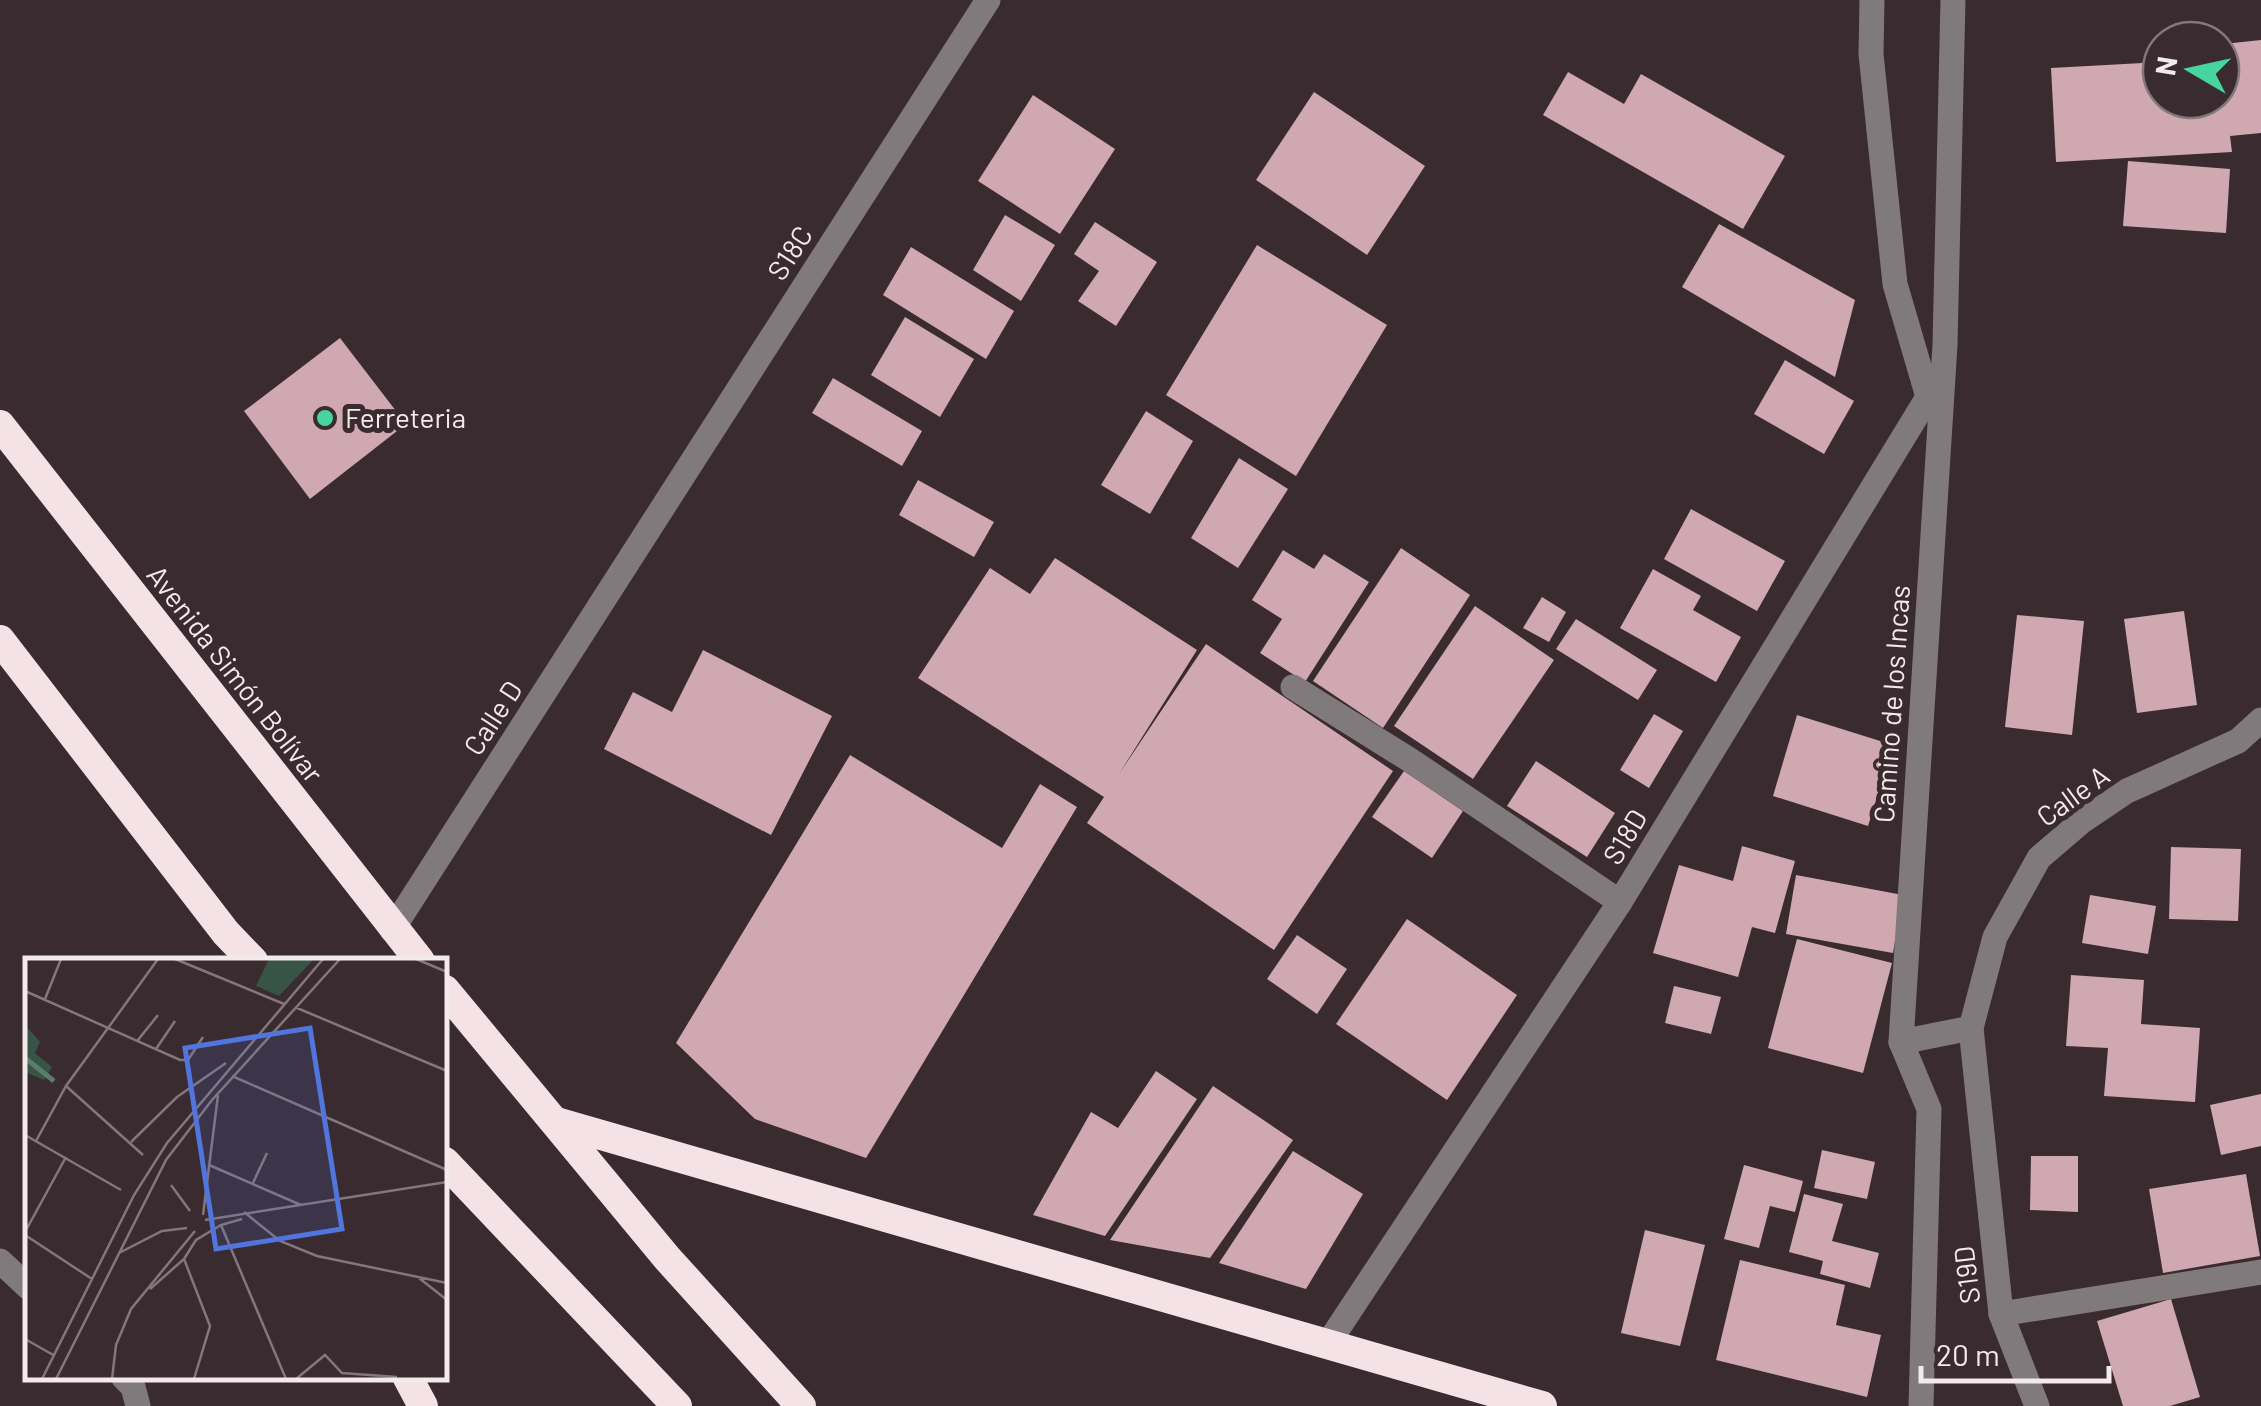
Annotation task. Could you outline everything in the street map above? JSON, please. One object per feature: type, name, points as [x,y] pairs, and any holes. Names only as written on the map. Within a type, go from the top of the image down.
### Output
[{"type":"highway","name":"Avenida Simón Bolívar","points":[[0,425],[417,958]]},
{"type":"highway","points":[[0,640],[229,947]]},
{"type":"highway","points":[[448,994],[679,1272],[801,1406]]},
{"type":"highway","points":[[556,1122],[1542,1406]]},
{"type":"highway","points":[[448,1165],[677,1406]]},
{"type":"highway","points":[[410,1381],[423,1406]]},
{"type":"street","name":"S18C","points":[[643,538],[988,0]]},
{"type":"street","points":[[1872,0],[1871,54],[1895,284],[1928,397]]},
{"type":"street","name":"Camino de los Incas","points":[[1921,1406],[1929,1109],[1901,1042],[1945,344],[1953,0]]},
{"type":"street","name":"S18D","points":[[1328,1346],[1620,902],[1928,397],[1945,344]]},
{"type":"street","name":"Calle D","points":[[392,930],[643,538]]},
{"type":"street","points":[[1293,686],[1620,902]]},
{"type":"street","name":"Calle A","points":[[1971,1028],[1995,937],[2039,858],[2080,822],[2128,791],[2238,741],[2261,720]]},
{"type":"street","points":[[1901,1042],[1971,1028]]},
{"type":"street","name":"S19D","points":[[1971,1028],[2000,1314],[2261,1272]]},
{"type":"street","points":[[0,1261],[25,1284]]},
{"type":"street","points":[[2000,1314],[2037,1406]]},
{"type":"street","points":[[127,1381],[133,1387],[138,1406]]},
{"type":"building","points":[[2261,40],[2261,133],[2230,136],[2232,152],[2056,162],[2051,68],[2141,63],[2141,120],[2241,120],[2241,42]]},
{"type":"building","points":[[1568,72],[1624,104],[1641,74],[1785,156],[1743,229],[1543,115]]},
{"type":"building","points":[[1314,92],[1425,166],[1367,255],[1256,180]]},
{"type":"building","points":[[1033,95],[1115,149],[1060,234],[978,181]]},
{"type":"building","points":[[2128,161],[2230,169],[2226,233],[2123,226]]},
{"type":"building","points":[[1005,215],[1055,245],[1021,301],[973,270]]},
{"type":"building","points":[[1095,222],[1157,262],[1116,326],[1078,301],[1099,271],[1074,254]]},
{"type":"building","points":[[1719,224],[1855,300],[1835,377],[1682,287]]},
{"type":"building","points":[[1257,245],[1387,325],[1296,476],[1166,395]]},
{"type":"building","points":[[911,247],[1014,311],[986,359],[883,295]]},
{"type":"building","points":[[905,317],[974,359],[940,417],[871,375]]},
{"type":"building","name":"Ferreteria","points":[[340,338],[406,424],[310,499],[244,411]]},
{"type":"building","points":[[1785,360],[1854,401],[1824,454],[1754,414]]},
{"type":"building","points":[[833,378],[922,431],[902,466],[812,413]]},
{"type":"building","points":[[1146,411],[1193,441],[1150,514],[1101,485]]},
{"type":"building","points":[[1239,458],[1288,489],[1238,568],[1191,538]]},
{"type":"building","points":[[918,480],[994,522],[974,557],[899,515]]},
{"type":"building","points":[[1691,509],[1785,561],[1757,611],[1664,559]]},
{"type":"building","points":[[1401,548],[1470,595],[1383,728],[1313,681]]},
{"type":"building","points":[[1283,550],[1314,569],[1324,554],[1369,582],[1305,682],[1260,653],[1282,619],[1252,600]]},
{"type":"building","points":[[1055,558],[1197,650],[1119,774],[1206,644],[1393,771],[1274,950],[1087,823],[1104,797],[918,678],[990,568],[1030,594]]},
{"type":"building","points":[[1653,569],[1701,596],[1693,610],[1741,637],[1716,682],[1620,628]]},
{"type":"building","points":[[1542,597],[1566,612],[1549,642],[1523,628]]},
{"type":"building","points":[[1475,606],[1554,660],[1473,779],[1394,726]]},
{"type":"building","points":[[2184,611],[2197,705],[2137,713],[2124,619]]},
{"type":"building","points":[[2017,615],[2084,621],[2072,735],[2005,727]]},
{"type":"building","points":[[1576,619],[1657,670],[1638,700],[1556,649]]},
{"type":"building","points":[[703,650],[832,716],[771,835],[604,749],[633,692],[672,712]]},
{"type":"building","points":[[1654,714],[1683,731],[1649,788],[1620,770]]},
{"type":"building","points":[[1797,715],[1893,745],[1868,826],[1773,796]]},
{"type":"building","points":[[850,755],[1002,848],[1040,784],[1077,807],[866,1158],[755,1119],[676,1043]]},
{"type":"building","points":[[1536,761],[1615,813],[1587,857],[1507,806]]},
{"type":"building","points":[[1404,771],[1463,811],[1432,858],[1372,817]]},
{"type":"building","points":[[1742,846],[1795,861],[1775,933],[1752,927],[1738,977],[1653,953],[1679,865],[1733,881]]},
{"type":"building","points":[[2171,847],[2241,849],[2238,921],[2169,919]]},
{"type":"building","points":[[1796,875],[1903,895],[1893,953],[1786,934]]},
{"type":"building","points":[[2090,895],[2156,906],[2148,954],[2082,943]]},
{"type":"building","points":[[1407,919],[1517,995],[1447,1100],[1336,1024]]},
{"type":"building","points":[[1297,935],[1347,969],[1317,1014],[1267,979]]},
{"type":"building","points":[[1797,939],[1892,963],[1863,1073],[1768,1048]]},
{"type":"building","points":[[2071,975],[2144,980],[2141,1024],[2200,1028],[2195,1102],[2104,1096],[2108,1048],[2066,1046]]},
{"type":"building","points":[[1674,986],[1721,997],[1711,1034],[1665,1023]]},
{"type":"building","points":[[1156,1071],[1197,1099],[1105,1236],[1033,1215],[1091,1112],[1118,1128]]},
{"type":"building","points":[[1213,1086],[1293,1140],[1210,1258],[1110,1240]]},
{"type":"building","points":[[2261,1094],[2261,1146],[2221,1155],[2210,1105]]},
{"type":"building","points":[[1822,1150],[1875,1162],[1867,1199],[1814,1188]]},
{"type":"building","points":[[1293,1151],[1363,1194],[1306,1289],[1219,1263]]},
{"type":"building","points":[[2031,1156],[2078,1156],[2078,1212],[2030,1210]]},
{"type":"building","points":[[1744,1165],[1803,1181],[1795,1212],[1770,1206],[1759,1248],[1724,1239]]},
{"type":"building","points":[[2246,1174],[2260,1256],[2163,1273],[2149,1189]]},
{"type":"building","points":[[1804,1194],[1843,1204],[1832,1241],[1879,1253],[1870,1288],[1820,1274],[1823,1261],[1789,1252]]},
{"type":"building","points":[[1645,1230],[1705,1245],[1680,1346],[1621,1333]]},
{"type":"building","points":[[1740,1260],[1845,1285],[1836,1325],[1881,1335],[1867,1397],[1716,1360]]},
{"type":"building","points":[[2171,1299],[2200,1397],[2170,1406],[2123,1406],[2097,1321]]},
{"type":"place","name":"Ferreteria","points":[[325,418]]}]
